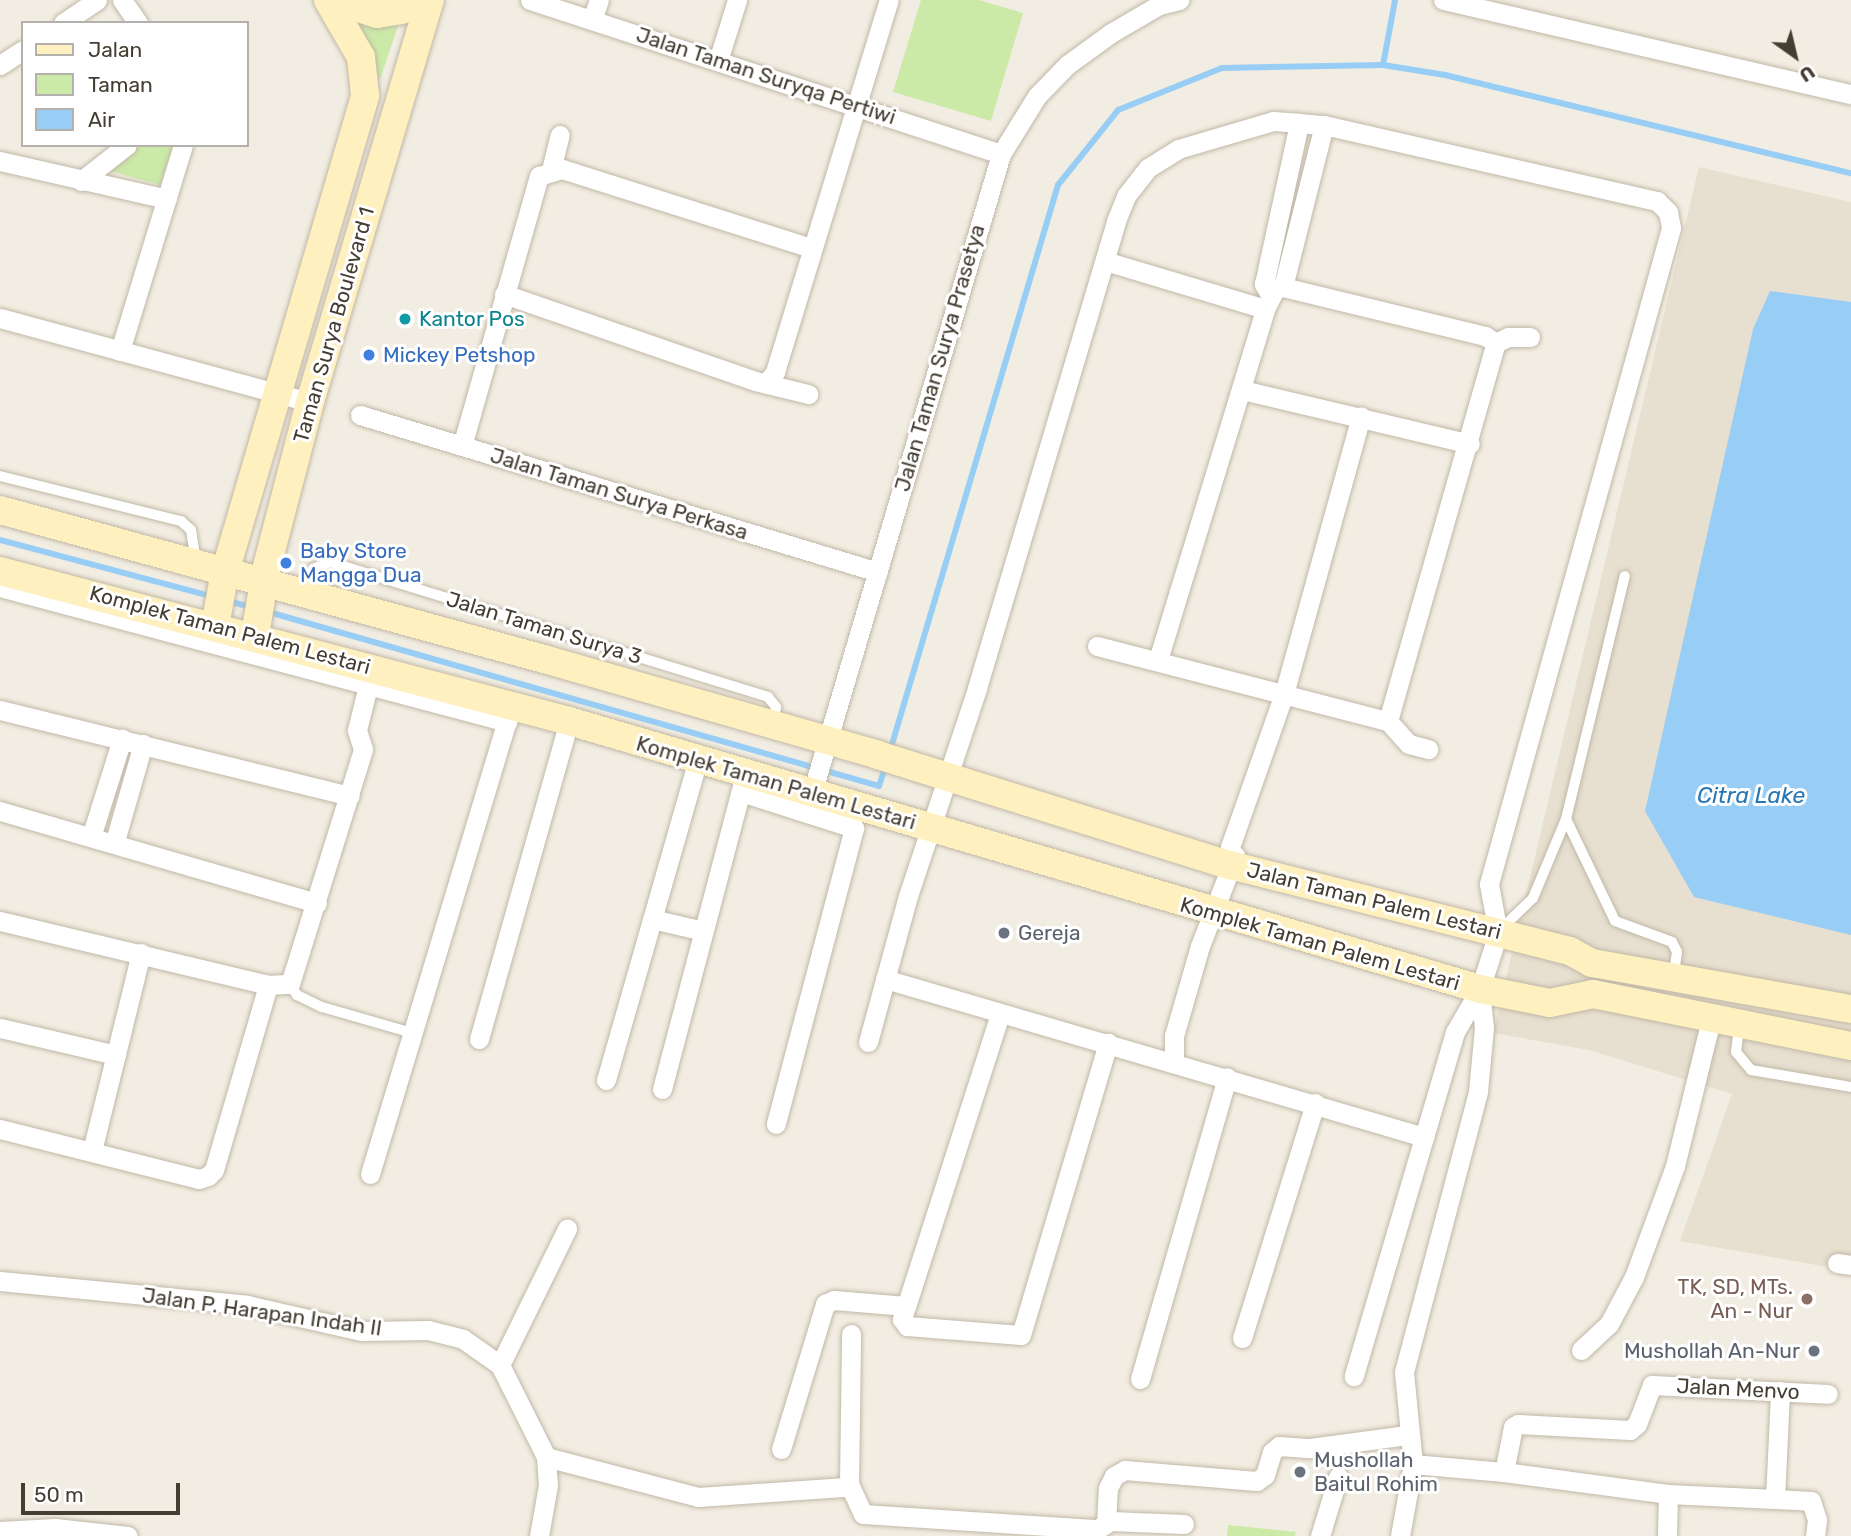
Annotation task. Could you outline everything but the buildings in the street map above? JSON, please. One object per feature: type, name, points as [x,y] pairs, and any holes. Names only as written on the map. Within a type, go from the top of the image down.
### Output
[{"type":"street","points":[[66,21],[97,0]]},
{"type":"street","points":[[122,0],[137,21]]},
{"type":"street","name":"Taman Surya Boulevard 1","points":[[216,622],[224,579],[365,95],[361,57],[328,0]]},
{"type":"street","points":[[335,0],[377,14],[401,10],[420,0]]},
{"type":"street","name":"Taman Surya Boulevard 1","points":[[255,637],[263,587],[310,402],[430,0]]},
{"type":"street","name":"Jalan Taman Suryqa Pertiwi","points":[[530,0],[856,104],[1001,154]]},
{"type":"street","points":[[592,20],[598,0]]},
{"type":"street","points":[[718,61],[737,0]]},
{"type":"street","points":[[767,382],[775,372],[847,129],[889,0]]},
{"type":"street","name":"Jalan Taman Surya Prasetya","points":[[814,787],[1001,154],[1037,96],[1067,65],[1111,33],[1160,5],[1179,0]]},
{"type":"street","points":[[1443,0],[1851,94]]},
{"type":"street","points":[[0,65],[21,51]]},
{"type":"street","points":[[868,1042],[930,828],[948,779],[1105,261],[1126,197],[1148,168],[1178,149],[1273,121],[1324,125],[1657,201],[1668,212],[1671,228],[1489,884],[1498,933],[1480,989],[1455,1032],[1354,1376]]},
{"type":"street","points":[[1273,297],[1264,284],[1299,123]]},
{"type":"street","points":[[1158,660],[1273,297],[1324,125]]},
{"type":"street","points":[[551,170],[560,135]]},
{"type":"street","points":[[81,181],[124,147]]},
{"type":"street","points":[[120,351],[183,147]]},
{"type":"street","points":[[0,160],[167,199]]},
{"type":"street","points":[[462,446],[536,180],[551,170],[562,169],[811,248]]},
{"type":"street","points":[[1105,261],[1273,297],[1485,336],[1496,343]]},
{"type":"street","points":[[504,294],[808,394]]},
{"type":"street","points":[[0,318],[310,402]]},
{"type":"street","points":[[1388,721],[1470,444],[1496,343],[1508,337],[1530,337]]},
{"type":"street","points":[[1242,390],[1470,444]]},
{"type":"street","name":"Jalan Taman Surya Perkasa","points":[[360,415],[877,572]]},
{"type":"street","points":[[1175,1053],[1183,1040],[1210,951],[1209,926],[1266,770],[1269,738],[1284,694],[1361,417]]},
{"type":"street","points":[[0,510],[197,565],[224,579],[303,591],[772,726],[826,749]]},
{"type":"street","name":"Komplek Taman Palem Lestari","points":[[0,571],[216,622],[255,637],[509,714],[569,721],[697,762],[743,783],[814,787],[1209,926],[1550,1003],[1593,994],[1711,1018]]},
{"type":"street","points":[[0,587],[255,637],[368,686],[509,714],[370,1174]]},
{"type":"street","points":[[1097,646],[1388,721],[1409,744],[1428,749]]},
{"type":"street","points":[[0,921],[268,985],[290,984],[363,749],[357,730],[368,686]]},
{"type":"street","points":[[0,710],[350,796]]},
{"type":"street","points":[[479,1039],[569,721]]},
{"type":"street","points":[[92,834],[122,739]]},
{"type":"street","points":[[115,841],[144,744]]},
{"type":"street","name":"Jalan Taman Palem Lestari","points":[[826,749],[891,759],[1230,865],[1570,951],[1592,963],[1674,974],[1851,1009]]},
{"type":"street","points":[[606,1080],[697,762]]},
{"type":"street","points":[[662,1089],[743,783],[854,828],[776,1124]]},
{"type":"street","points":[[0,811],[92,834],[317,903]]},
{"type":"street","points":[[652,919],[704,931]]},
{"type":"street","points":[[93,1151],[141,953]]},
{"type":"street","points":[[885,979],[1108,1043],[1175,1053],[1227,1077],[1424,1137]]},
{"type":"street","points":[[0,1129],[199,1179],[208,1177],[214,1170],[268,985]]},
{"type":"street","points":[[1400,1536],[1413,1464],[1408,1436],[1404,1372],[1478,1091],[1484,1028],[1480,989]]},
{"type":"street","points":[[1000,1014],[902,1319],[907,1326],[1014,1338],[1021,1335],[1108,1043]]},
{"type":"street","points":[[1581,1350],[1609,1324],[1634,1277],[1675,1166],[1711,1018],[1851,1046]]},
{"type":"street","points":[[0,1028],[116,1055]]},
{"type":"street","points":[[1140,1379],[1227,1077]]},
{"type":"street","points":[[1242,1338],[1315,1102]]},
{"type":"street","points":[[500,1365],[567,1229]]},
{"type":"street","name":"Jalan P. Harapan Indah II","points":[[0,1281],[247,1305],[361,1331],[428,1331],[463,1339],[500,1365],[546,1457],[548,1485],[538,1536]]},
{"type":"street","points":[[781,1449],[825,1304],[834,1300],[906,1306]]},
{"type":"street","points":[[849,1484],[850,1334]]},
{"type":"street","name":"Jalan Menvo","points":[[1504,1472],[1513,1427],[1518,1424],[1630,1430],[1637,1424],[1652,1385],[1828,1394]]},
{"type":"street","points":[[1775,1499],[1780,1391]]},
{"type":"street","points":[[1106,1524],[1108,1488],[1114,1476],[1125,1470],[1257,1481],[1265,1475],[1272,1452],[1279,1446],[1310,1448],[1408,1436]]},
{"type":"street","points":[[546,1457],[698,1497],[849,1484],[854,1488],[861,1514],[1098,1530],[1106,1524],[1184,1524]]},
{"type":"street","points":[[1413,1464],[1504,1472],[1668,1494],[1811,1502],[1816,1514],[1815,1536]]},
{"type":"street","points":[[1320,1536],[1338,1477]]},
{"type":"street","points":[[1667,1536],[1668,1494]]},
{"type":"street","points":[[894,1536],[899,1516]]},
{"type":"street","points":[[0,1531],[128,1536]]},
{"type":"lane","points":[[0,476],[181,521],[191,530],[197,565]]},
{"type":"lane","points":[[1498,933],[1533,898],[1566,819],[1625,576]]},
{"type":"lane","points":[[1566,819],[1615,920],[1672,942],[1676,952],[1674,974]]},
{"type":"lane","points":[[290,984],[297,995],[322,1007],[412,1033]]},
{"type":"lane","points":[[1739,1024],[1736,1052],[1751,1070],[1851,1087]]},
{"type":"shaded area","points":[[1699,167],[1851,202],[1851,1271],[1680,1241],[1732,1094],[1589,1050],[1493,1033]]},
{"type":"green space","points":[[332,0],[407,0],[380,79]]},
{"type":"green space","points":[[921,0],[979,0],[1023,13],[991,121],[893,92]]},
{"type":"green space","points":[[132,147],[173,147],[160,185],[103,169]]},
{"type":"green space","points":[[1228,1525],[1296,1532],[1295,1536],[1227,1536]]},
{"type":"water","name":"Citra Lake","points":[[1770,291],[1851,302],[1851,935],[1694,897],[1645,811],[1753,329]]},
{"type":"waterway","points":[[1383,65],[1395,0]]},
{"type":"waterway","points":[[890,751],[1058,185],[1118,110],[1222,68],[1383,65],[1445,75],[1851,173]]},
{"type":"waterway","points":[[0,540],[214,597]]},
{"type":"waterway","points":[[228,601],[251,607]]},
{"type":"waterway","points":[[265,611],[879,786],[886,765]]},
{"type":"place","name":"Kantor Pos","points":[[405,319]]},
{"type":"place","name":"Mickey Petshop","points":[[369,355]]},
{"type":"place","name":"Baby Store Mangga Dua","points":[[286,563]]},
{"type":"place","name":"Gereja","points":[[1004,933]]},
{"type":"place","name":"TK, SD, MTs. An - Nur","points":[[1807,1299]]},
{"type":"place","name":"Mushollah An-Nur","points":[[1814,1351]]},
{"type":"place","name":"Mushollah Baitul Rohim","points":[[1300,1472]]}]
